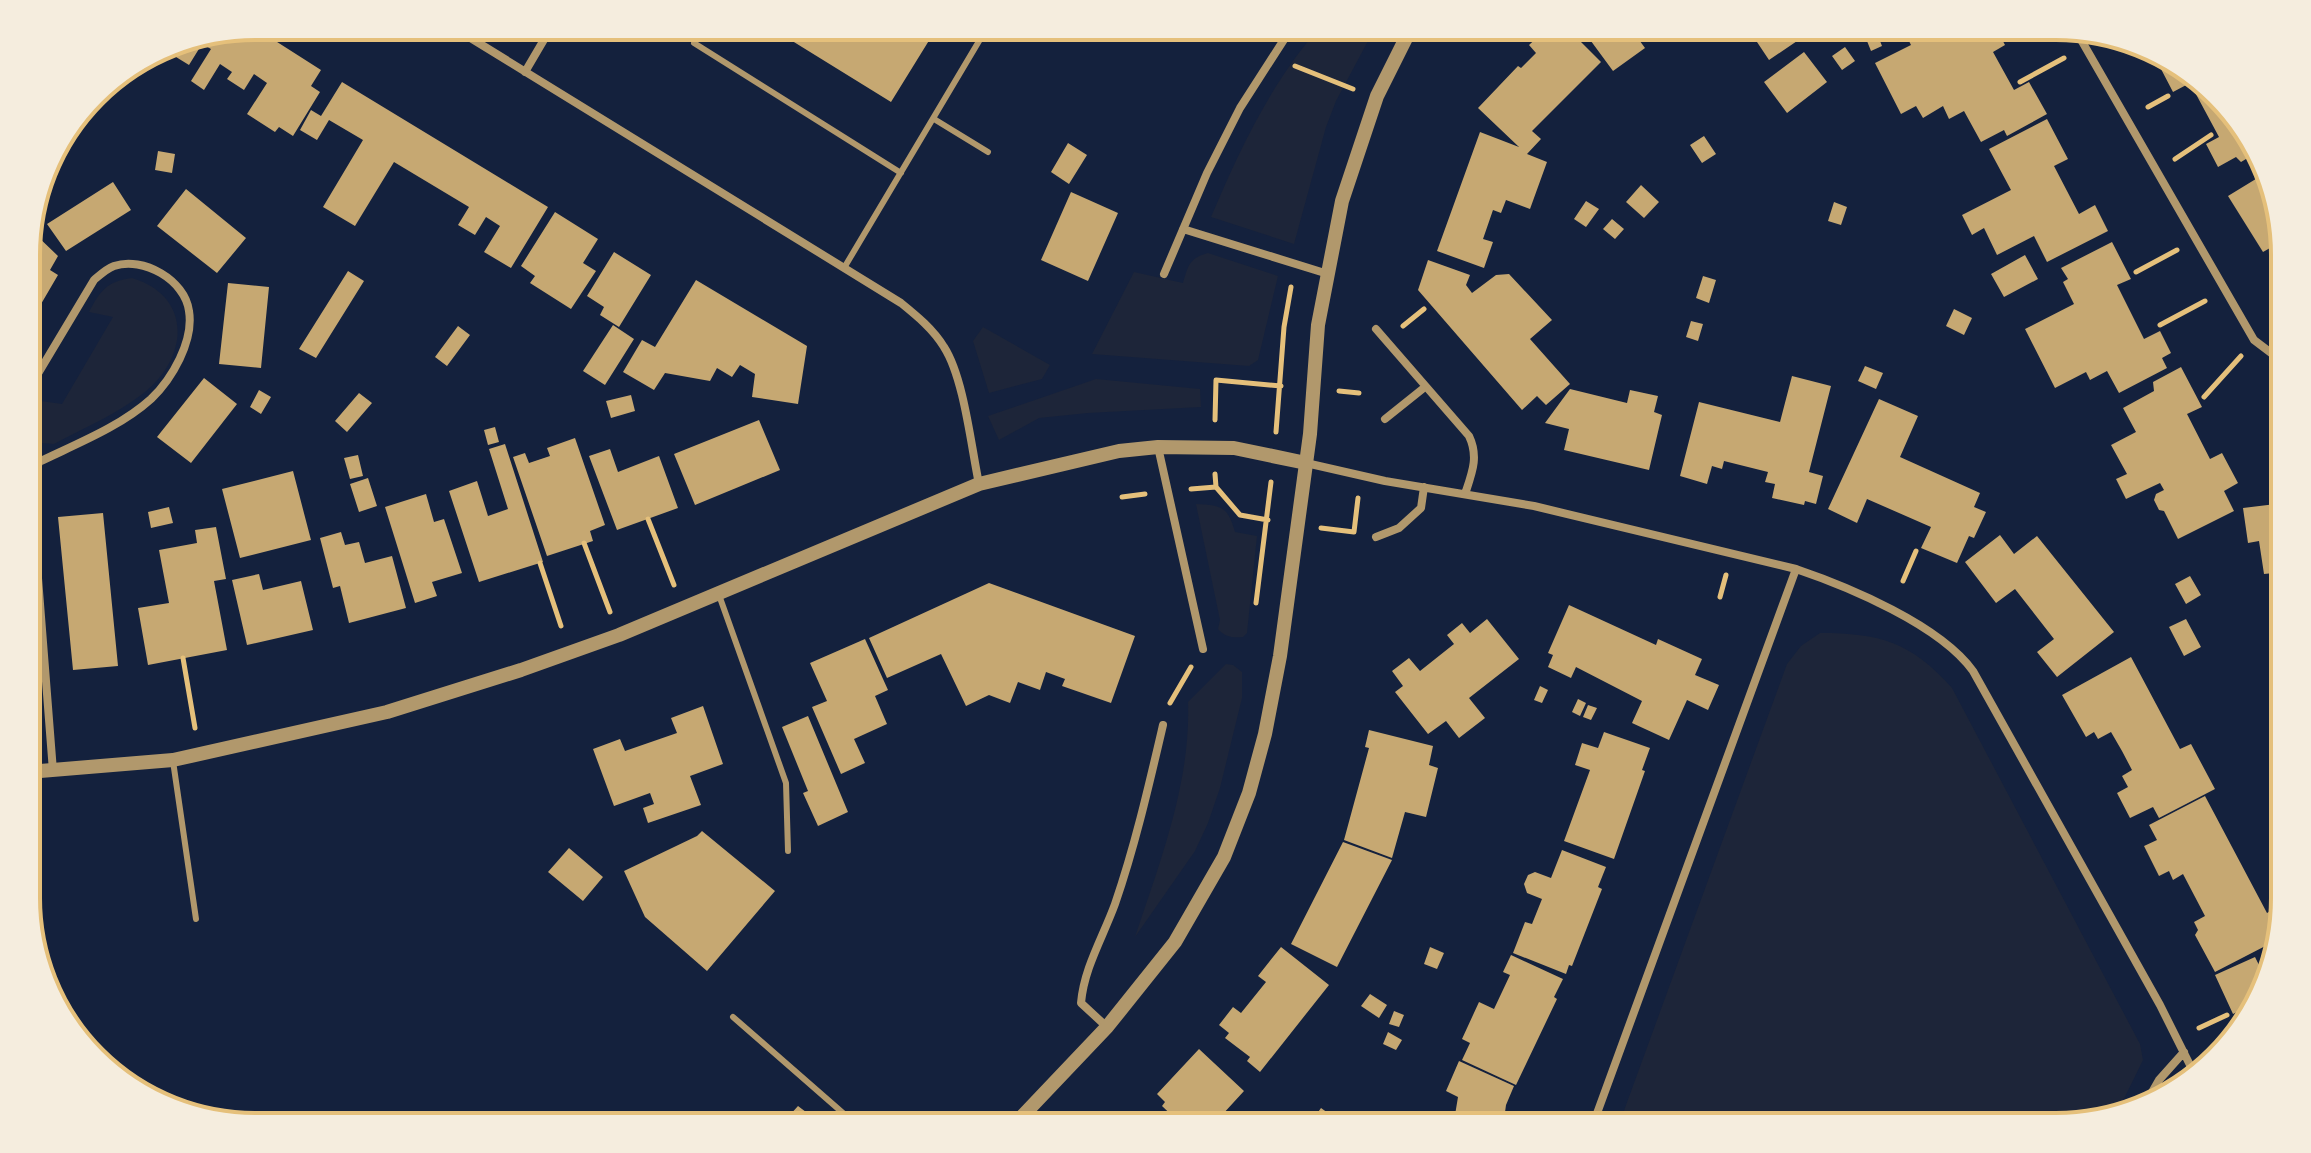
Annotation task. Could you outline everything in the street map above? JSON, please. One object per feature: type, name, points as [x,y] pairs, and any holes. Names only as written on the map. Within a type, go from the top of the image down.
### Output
[{"type":"street","points":[[474,40],[901,303],[923,321],[944,346],[956,370],[979,484]]},
{"type":"street","points":[[525,72],[544,40]]},
{"type":"street","points":[[1164,274],[1207,173],[1240,108],[1284,40]]},
{"type":"street","points":[[1025,1113],[1107,1027],[1175,942],[1207,889],[1239,820],[1258,764],[1273,695],[1310,434],[1316,339],[1342,201],[1358,145],[1377,96],[1405,40]]},
{"type":"street","points":[[2082,42],[2254,340],[2271,353]]},
{"type":"street","points":[[1183,229],[1328,274]]},
{"type":"street","points":[[40,370],[94,280],[116,265],[136,263],[173,282],[184,294],[189,311],[189,331],[171,375],[151,399],[95,434],[40,462]]},
{"type":"street","points":[[1376,329],[1469,436],[1475,447],[1476,459],[1465,494]]},
{"type":"street","points":[[1385,419],[1425,387]]},
{"type":"street","points":[[1158,447],[1203,649]]},
{"type":"street","points":[[40,772],[173,760],[387,712],[619,635],[979,484],[1119,451],[1158,447],[1234,448],[1534,506],[1796,569],[1872,601],[1943,640],[1960,653],[1973,671],[2191,1066]]},
{"type":"street","points":[[1376,537],[1399,528],[1421,508],[1424,487]]},
{"type":"street","points":[[1597,1113],[1796,569]]},
{"type":"street","points":[[40,600],[54,772]]},
{"type":"street","points":[[1107,1027],[1081,1003],[1083,984],[1115,905],[1146,799],[1163,725]]},
{"type":"street","points":[[2154,1090],[2184,1052]]},
{"type":"lane","points":[[844,268],[980,40]]},
{"type":"lane","points":[[694,43],[901,173]]},
{"type":"lane","points":[[934,119],[988,152]]},
{"type":"lane","points":[[719,595],[786,783],[788,851]]},
{"type":"lane","points":[[173,760],[196,919]]},
{"type":"lane","points":[[733,1017],[843,1113]]},
{"type":"path","points":[[2020,82],[2066,56]]},
{"type":"path","points":[[1273,57],[1377,96]]},
{"type":"path","points":[[1346,99],[1358,75]]},
{"type":"path","points":[[2145,109],[2168,96]]},
{"type":"path","points":[[2174,160],[2211,135]]},
{"type":"path","points":[[2136,272],[2177,250]]},
{"type":"path","points":[[1256,608],[1284,327],[1296,263]]},
{"type":"path","points":[[2160,325],[2205,300]]},
{"type":"path","points":[[1402,326],[1424,309]]},
{"type":"path","points":[[2204,397],[2242,355]]},
{"type":"path","points":[[1216,380],[1216,487],[1240,515],[1354,532],[1357,508]]},
{"type":"path","points":[[1187,489],[1216,487]]},
{"type":"path","points":[[648,519],[683,610]]},
{"type":"path","points":[[584,543],[619,635]]},
{"type":"path","points":[[1903,581],[1916,551]]},
{"type":"path","points":[[540,563],[570,653]]},
{"type":"path","points":[[1163,725],[1174,693],[1203,649]]},
{"type":"path","points":[[183,658],[199,754]]},
{"type":"path","points":[[2196,1030],[2227,1015]]},
{"type":"shaded area","points":[[1309,40],[1369,40],[1336,101],[1326,127],[1294,244],[1211,217],[1245,141]]},
{"type":"shaded area","points":[[1208,253],[1278,276],[1258,360],[1249,366],[1092,354],[1134,272],[1183,283],[1190,264]]},
{"type":"shaded area","points":[[132,278],[152,287],[166,298],[174,312],[178,328],[170,362],[160,378],[124,407],[54,444],[40,443],[40,401],[62,404],[113,317],[89,312],[105,288]]},
{"type":"shaded area","points":[[983,327],[1050,365],[1042,379],[989,393],[973,341]]},
{"type":"shaded area","points":[[1096,379],[1200,389],[1201,407],[1039,418],[999,440],[988,416]]},
{"type":"shaded area","points":[[1196,504],[1223,509],[1230,517],[1235,532],[1257,536],[1247,633],[1243,637],[1229,636],[1218,629],[1220,620]]},
{"type":"shaded area","points":[[1820,633],[1877,638],[1908,650],[1923,660],[1952,688],[2140,1044],[2143,1060],[2122,1103],[2070,1113],[1623,1113],[1787,664],[1801,646]]},
{"type":"shaded area","points":[[1226,664],[1242,672],[1242,698],[1220,788],[1195,851],[1135,937],[1164,851],[1179,792],[1188,732],[1188,702]]},
{"type":"building","points":[[241,40],[274,40],[321,70],[311,86],[320,92],[293,136],[279,127],[275,132],[247,114],[267,83],[254,74],[244,90],[227,79],[232,72],[220,64],[204,90],[191,81],[211,49],[205,46]]},
{"type":"building","points":[[791,40],[929,40],[891,102]]},
{"type":"building","points":[[1534,40],[1579,40],[1601,62],[1532,131],[1541,139],[1527,154],[1547,162],[1530,209],[1506,200],[1501,213],[1493,210],[1483,239],[1493,242],[1484,268],[1437,251],[1480,132],[1519,147],[1478,108],[1518,66],[1521,68],[1536,53],[1529,45]]},
{"type":"building","points":[[1590,40],[1639,40],[1645,48],[1613,71]]},
{"type":"building","points":[[1756,40],[1799,40],[1769,60]]},
{"type":"building","points":[[1880,40],[1882,46],[1871,51],[1867,41]]},
{"type":"building","points":[[1908,40],[2002,40],[2005,45],[1993,52],[2014,90],[2029,82],[2047,114],[2007,136],[2004,130],[1981,142],[1964,111],[1949,119],[1943,106],[1923,118],[1916,106],[1901,114],[1875,63],[1911,45]]},
{"type":"building","points":[[200,47],[189,65],[174,55]]},
{"type":"building","points":[[1845,47],[1855,61],[1842,70],[1832,56]]},
{"type":"building","points":[[1804,52],[1827,82],[1787,113],[1764,82]]},
{"type":"building","points":[[2161,69],[2176,76],[2187,85],[2173,92]]},
{"type":"building","points":[[342,82],[548,207],[511,268],[484,252],[500,226],[486,217],[475,235],[458,225],[469,207],[394,162],[355,226],[323,207],[363,140],[329,120],[317,140],[300,130],[311,110],[321,116]]},
{"type":"building","points":[[2194,90],[2218,113],[2248,158],[2241,162],[2236,157],[2218,167],[2206,144],[2219,137]]},
{"type":"building","points":[[2047,119],[2068,159],[2054,166],[2079,214],[2095,205],[2108,231],[2047,262],[2034,236],[1997,255],[1984,228],[1972,235],[1962,215],[2011,190],[1989,149]]},
{"type":"building","points":[[1704,136],[1716,154],[1702,163],[1690,145]]},
{"type":"building","points":[[1068,143],[1087,155],[1069,184],[1051,172]]},
{"type":"building","points":[[158,151],[175,154],[172,173],[155,170]]},
{"type":"building","points":[[2257,178],[2267,213],[2271,249],[2263,252],[2228,196]]},
{"type":"building","points":[[113,182],[131,210],[66,251],[47,224]]},
{"type":"building","points":[[1641,185],[1659,202],[1644,218],[1626,202]]},
{"type":"building","points":[[186,189],[246,238],[217,273],[157,226]]},
{"type":"building","points":[[1071,192],[1118,213],[1088,281],[1041,260]]},
{"type":"building","points":[[1586,201],[1599,209],[1586,227],[1574,219]]},
{"type":"building","points":[[1834,202],[1847,207],[1841,225],[1828,221]]},
{"type":"building","points":[[555,212],[598,239],[583,263],[596,271],[571,309],[530,283],[535,276],[521,266]]},
{"type":"building","points":[[1612,219],[1624,229],[1615,239],[1603,229]]},
{"type":"building","points":[[40,239],[58,256],[50,270],[58,275],[40,306]]},
{"type":"building","points":[[2112,242],[2131,279],[2117,285],[2144,339],[2160,331],[2171,353],[2162,358],[2167,368],[2119,393],[2107,371],[2090,380],[2086,372],[2055,388],[2025,329],[2074,304],[2063,282],[2068,279],[2061,268]]},
{"type":"building","points":[[614,252],[651,275],[619,327],[600,315],[604,307],[587,296]]},
{"type":"building","points":[[2025,255],[2038,279],[2004,297],[1991,274]]},
{"type":"building","points":[[1428,260],[1470,275],[1466,285],[1472,293],[1496,275],[1509,274],[1552,320],[1530,339],[1570,384],[1546,405],[1537,396],[1522,410],[1418,290]]},
{"type":"building","points":[[348,271],[364,281],[316,358],[299,349]]},
{"type":"building","points":[[1703,276],[1716,280],[1709,303],[1696,298]]},
{"type":"building","points":[[696,280],[807,346],[798,404],[752,397],[755,374],[740,365],[732,377],[717,368],[710,381],[665,373],[654,390],[623,372],[642,340],[655,347]]},
{"type":"building","points":[[228,283],[269,287],[261,368],[219,364]]},
{"type":"building","points":[[1954,309],[1972,318],[1964,335],[1946,326]]},
{"type":"building","points":[[1691,321],[1703,324],[1698,341],[1686,337]]},
{"type":"building","points":[[613,325],[634,339],[605,385],[583,371]]},
{"type":"building","points":[[458,326],[470,335],[447,366],[435,357]]},
{"type":"building","points":[[1865,366],[1883,373],[1876,389],[1858,381]]},
{"type":"building","points":[[2181,367],[2202,407],[2187,414],[2210,459],[2222,453],[2238,483],[2224,491],[2234,511],[2178,539],[2164,511],[2159,510],[2154,500],[2156,494],[2164,490],[2160,483],[2126,499],[2116,479],[2127,474],[2111,445],[2136,432],[2123,408],[2154,391],[2153,382]]},
{"type":"building","points":[[1792,376],[1831,386],[1809,472],[1823,476],[1816,504],[1805,501],[1804,505],[1772,498],[1775,484],[1765,482],[1768,472],[1724,461],[1722,469],[1712,466],[1707,484],[1680,476],[1699,402],[1780,422]]},
{"type":"building","points":[[204,378],[237,404],[191,463],[157,437]]},
{"type":"building","points":[[1570,389],[1627,403],[1630,390],[1658,396],[1654,412],[1662,415],[1649,470],[1564,450],[1569,429],[1545,423]]},
{"type":"building","points":[[259,390],[271,397],[261,414],[250,407]]},
{"type":"building","points":[[359,393],[372,403],[347,432],[335,421]]},
{"type":"building","points":[[631,395],[635,411],[611,418],[606,401]]},
{"type":"building","points":[[1879,399],[1918,416],[1900,457],[1980,493],[1974,507],[1986,512],[1974,538],[1969,536],[1957,563],[1921,548],[1931,527],[1867,499],[1857,523],[1828,509]]},
{"type":"building","points":[[759,420],[780,470],[695,505],[674,454]]},
{"type":"building","points":[[495,427],[499,442],[488,445],[484,430]]},
{"type":"building","points":[[575,438],[605,525],[590,531],[593,541],[547,556],[513,457],[525,453],[529,463],[550,456],[547,448]]},
{"type":"building","points":[[505,444],[543,562],[479,582],[449,491],[477,481],[488,516],[508,509],[489,449]]},
{"type":"building","points":[[610,449],[618,472],[659,456],[678,508],[617,530],[589,456]]},
{"type":"building","points":[[358,455],[363,476],[350,479],[344,458]]},
{"type":"building","points":[[293,471],[311,540],[240,558],[222,489]]},
{"type":"building","points":[[368,478],[377,506],[359,512],[350,484]]},
{"type":"building","points":[[426,494],[434,522],[444,519],[462,573],[432,582],[437,596],[415,603],[385,507]]},
{"type":"building","points":[[2271,505],[2271,573],[2264,574],[2259,541],[2248,543],[2243,508]]},
{"type":"building","points":[[169,507],[173,523],[151,528],[148,512]]},
{"type":"building","points":[[103,513],[118,666],[73,670],[58,517]]},
{"type":"building","points":[[216,527],[226,579],[214,581],[227,650],[148,665],[138,608],[169,603],[159,550],[197,543],[195,530]]},
{"type":"building","points":[[341,532],[345,545],[359,542],[365,563],[392,556],[406,608],[349,623],[340,586],[333,588],[320,538]]},
{"type":"building","points":[[2000,535],[2014,554],[2037,536],[2114,632],[2057,677],[2037,652],[2054,639],[2015,589],[1996,603],[1965,562]]},
{"type":"building","points":[[259,574],[263,590],[301,581],[313,630],[247,645],[232,580]]},
{"type":"building","points":[[2190,576],[2201,595],[2186,604],[2175,584]]},
{"type":"building","points":[[989,583],[1135,636],[1111,703],[1062,686],[1065,679],[1046,672],[1040,690],[1018,682],[1010,703],[989,695],[966,706],[941,654],[887,678],[869,638]]},
{"type":"building","points":[[1569,605],[1656,645],[1658,639],[1702,659],[1695,675],[1719,685],[1708,710],[1687,700],[1669,740],[1632,723],[1642,701],[1576,667],[1571,678],[1548,667],[1553,655],[1548,653]]},
{"type":"building","points":[[1487,619],[1519,659],[1469,698],[1485,718],[1459,738],[1446,721],[1428,734],[1395,692],[1403,686],[1392,671],[1409,658],[1420,671],[1454,644],[1447,635],[1462,623],[1470,633]]},
{"type":"building","points":[[2186,619],[2201,647],[2184,656],[2169,627]]},
{"type":"building","points":[[865,639],[888,690],[875,696],[887,724],[854,739],[865,763],[841,774],[812,707],[827,701],[810,663]]},
{"type":"building","points":[[2131,657],[2180,749],[2191,744],[2215,789],[2159,818],[2153,807],[2130,818],[2117,793],[2128,787],[2122,776],[2132,770],[2122,751],[2111,732],[2098,739],[2094,732],[2086,737],[2062,695]]},
{"type":"building","points":[[1540,686],[1548,690],[1542,703],[1534,700]]},
{"type":"building","points":[[1578,699],[1586,703],[1580,716],[1572,712]]},
{"type":"building","points":[[1588,705],[1597,708],[1591,720],[1583,717]]},
{"type":"building","points":[[703,706],[723,764],[690,776],[701,805],[648,823],[643,808],[654,804],[650,793],[614,806],[593,749],[620,739],[625,751],[677,733],[671,718]]},
{"type":"building","points":[[808,716],[848,812],[818,826],[803,793],[808,791],[782,727]]},
{"type":"building","points":[[1369,730],[1433,746],[1429,765],[1438,768],[1426,817],[1405,812],[1392,858],[1344,840],[1369,748],[1365,747]]},
{"type":"building","points":[[1604,732],[1650,748],[1614,859],[1564,841],[1590,770],[1575,765],[1582,743],[1598,748]]},
{"type":"building","points":[[2205,796],[2267,913],[2270,911],[2265,946],[2215,972],[2195,935],[2198,930],[2194,922],[2205,916],[2183,874],[2173,880],[2169,871],[2159,876],[2144,846],[2157,840],[2149,825]]},
{"type":"building","points":[[702,831],[775,891],[707,971],[645,917],[624,871]]},
{"type":"building","points":[[1343,842],[1392,860],[1337,967],[1291,944]]},
{"type":"building","points":[[569,848],[603,877],[583,901],[548,872]]},
{"type":"building","points":[[1562,850],[1606,867],[1598,887],[1602,889],[1572,966],[1569,965],[1566,974],[1513,953],[1525,922],[1532,924],[1542,899],[1527,893],[1524,884],[1528,875],[1535,872],[1551,878]]},
{"type":"building","points":[[1281,947],[1329,985],[1260,1072],[1247,1061],[1250,1057],[1225,1038],[1229,1033],[1219,1025],[1233,1007],[1241,1013],[1266,982],[1258,976]]},
{"type":"building","points":[[1430,947],[1444,953],[1437,969],[1424,964]]},
{"type":"building","points":[[1511,955],[1563,979],[1554,997],[1557,999],[1516,1085],[1462,1060],[1470,1043],[1462,1039],[1479,1002],[1494,1009],[1510,975],[1503,972]]},
{"type":"building","points":[[2255,957],[2260,967],[2239,1011],[2233,1014],[2215,975]]},
{"type":"building","points":[[1370,994],[1387,1005],[1379,1018],[1361,1006]]},
{"type":"building","points":[[1394,1011],[1404,1015],[1399,1027],[1389,1024]]},
{"type":"building","points":[[1388,1032],[1402,1040],[1396,1050],[1383,1044]]},
{"type":"building","points":[[1199,1049],[1244,1091],[1224,1113],[1169,1113],[1157,1094]]},
{"type":"building","points":[[1459,1061],[1514,1086],[1505,1113],[1455,1113],[1458,1097],[1446,1091]]},
{"type":"building","points":[[798,1106],[807,1113],[792,1113]]}]
